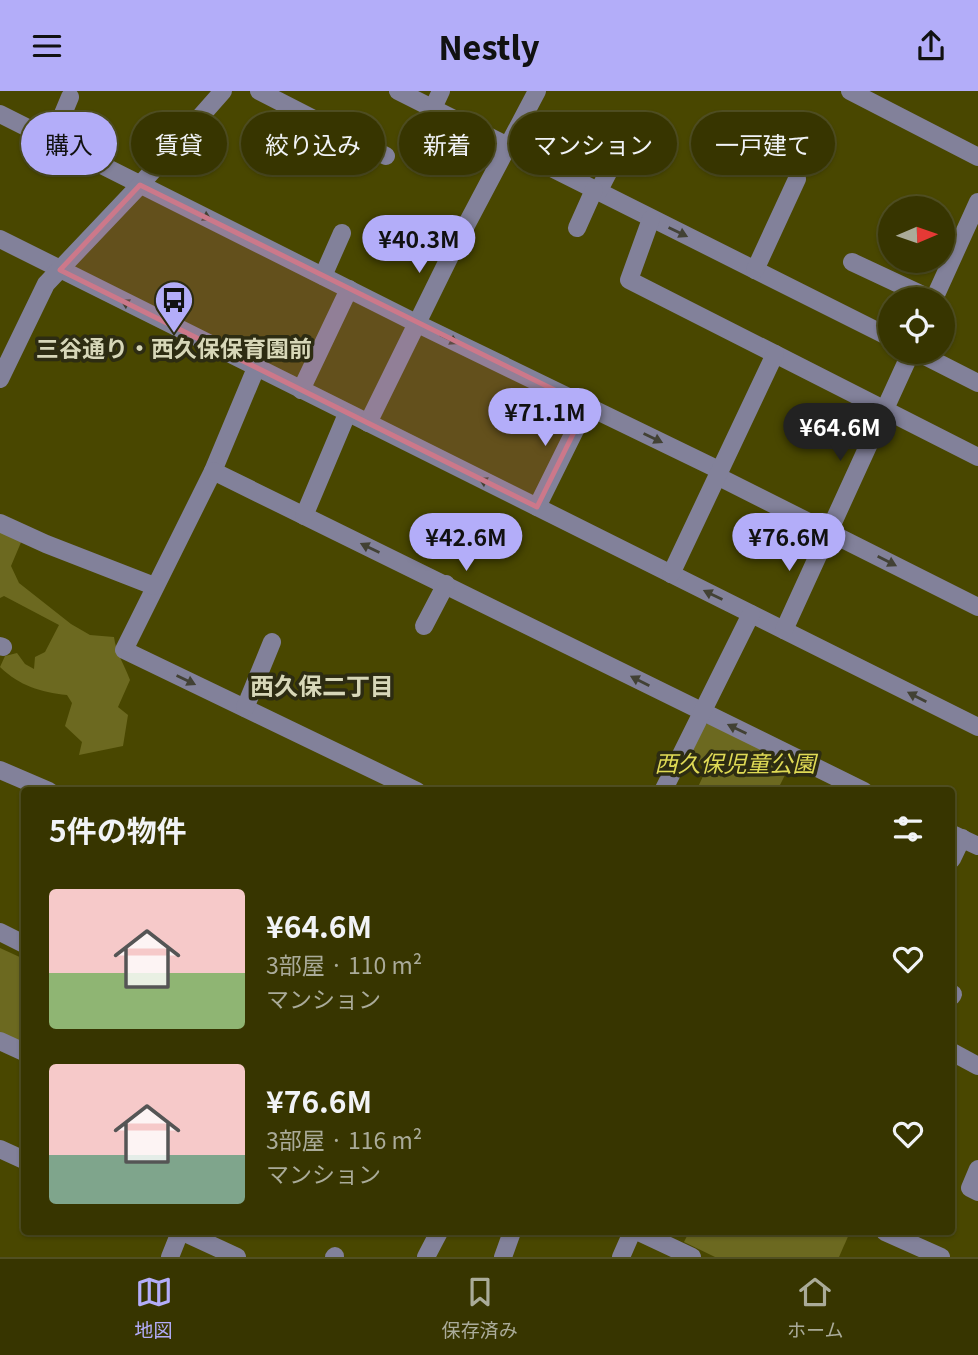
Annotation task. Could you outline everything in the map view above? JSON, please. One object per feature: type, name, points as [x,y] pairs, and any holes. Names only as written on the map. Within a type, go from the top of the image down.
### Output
[{"type":"street","points":[[2,370],[46,284],[141,185],[223,91]]},
{"type":"street","points":[[259,91],[386,156]]},
{"type":"street","points":[[398,91],[878,332]]},
{"type":"street","points":[[433,108],[442,91]]},
{"type":"street","points":[[368,423],[452,252],[537,91]]},
{"type":"street","points":[[850,91],[978,157]]},
{"type":"street","points":[[64,112],[70,97]]},
{"type":"street","points":[[0,114],[21,124]]},
{"type":"street","points":[[117,173],[587,406],[978,607]]},
{"type":"street","points":[[577,228],[605,175]]},
{"type":"street","points":[[755,270],[797,179]]},
{"type":"street","points":[[939,287],[978,202]]},
{"type":"street","points":[[651,219],[629,280],[978,457]]},
{"type":"street","points":[[323,276],[342,233]]},
{"type":"street","points":[[0,239],[978,727]]},
{"type":"street","points":[[852,262],[907,287]]},
{"type":"street","points":[[301,390],[349,289]]},
{"type":"street","points":[[671,574],[775,355]]},
{"type":"street","points":[[784,630],[906,364]]},
{"type":"street","points":[[941,364],[978,383]]},
{"type":"street","points":[[256,368],[213,471],[124,650],[409,787]]},
{"type":"street","points":[[537,507],[587,406]]},
{"type":"street","points":[[304,516],[347,414]]},
{"type":"street","points":[[213,471],[856,787]]},
{"type":"street","points":[[0,523],[154,586]]},
{"type":"street","points":[[424,626],[446,584]]},
{"type":"street","points":[[665,787],[751,614]]},
{"type":"street","points":[[245,708],[272,642]]},
{"type":"street","points":[[0,770],[40,787]]},
{"type":"street","points":[[957,836],[978,846]]},
{"type":"street","points":[[0,932],[21,942]]},
{"type":"street","points":[[0,1041],[21,1051]]},
{"type":"street","points":[[955,1054],[978,1066]]},
{"type":"street","points":[[0,1149],[21,1159]]},
{"type":"street","points":[[978,1169],[970,1188],[978,1192]]},
{"type":"street","points":[[170,1257],[180,1235]]},
{"type":"street","points":[[188,1235],[236,1257]]},
{"type":"street","points":[[426,1257],[437,1235]]},
{"type":"street","points":[[503,1257],[511,1235]]},
{"type":"street","points":[[621,1257],[631,1235]]},
{"type":"street","points":[[645,1235],[692,1257]]},
{"type":"street","points":[[892,1235],[941,1257]]},
{"type":"highlighted area","points":[[140,185],[587,406],[537,507],[60,270]]},
{"type":"green space","points":[[0,530],[22,540],[11,566],[19,583],[71,624],[90,635],[114,637],[130,680],[118,707],[128,715],[123,746],[79,755],[82,742],[65,726],[72,703],[67,695],[31,687],[0,667],[5,656],[17,653],[25,664],[34,669],[35,657],[45,652],[59,625],[4,596],[0,598]]},
{"type":"green space","name":"西久保児童公園","points":[[712,723],[791,763],[779,787],[698,787],[708,766],[687,755],[702,725]]},
{"type":"green space","points":[[0,948],[21,958],[21,1047],[0,1037]]},
{"type":"green space","points":[[688,1235],[849,1235],[839,1257],[715,1257],[684,1242]]},
{"type":"place","name":"三谷通り・西久保保育園前","points":[[174,334]]},
{"type":"district","name":"西久保二丁目","points":[[322,687]]}]
